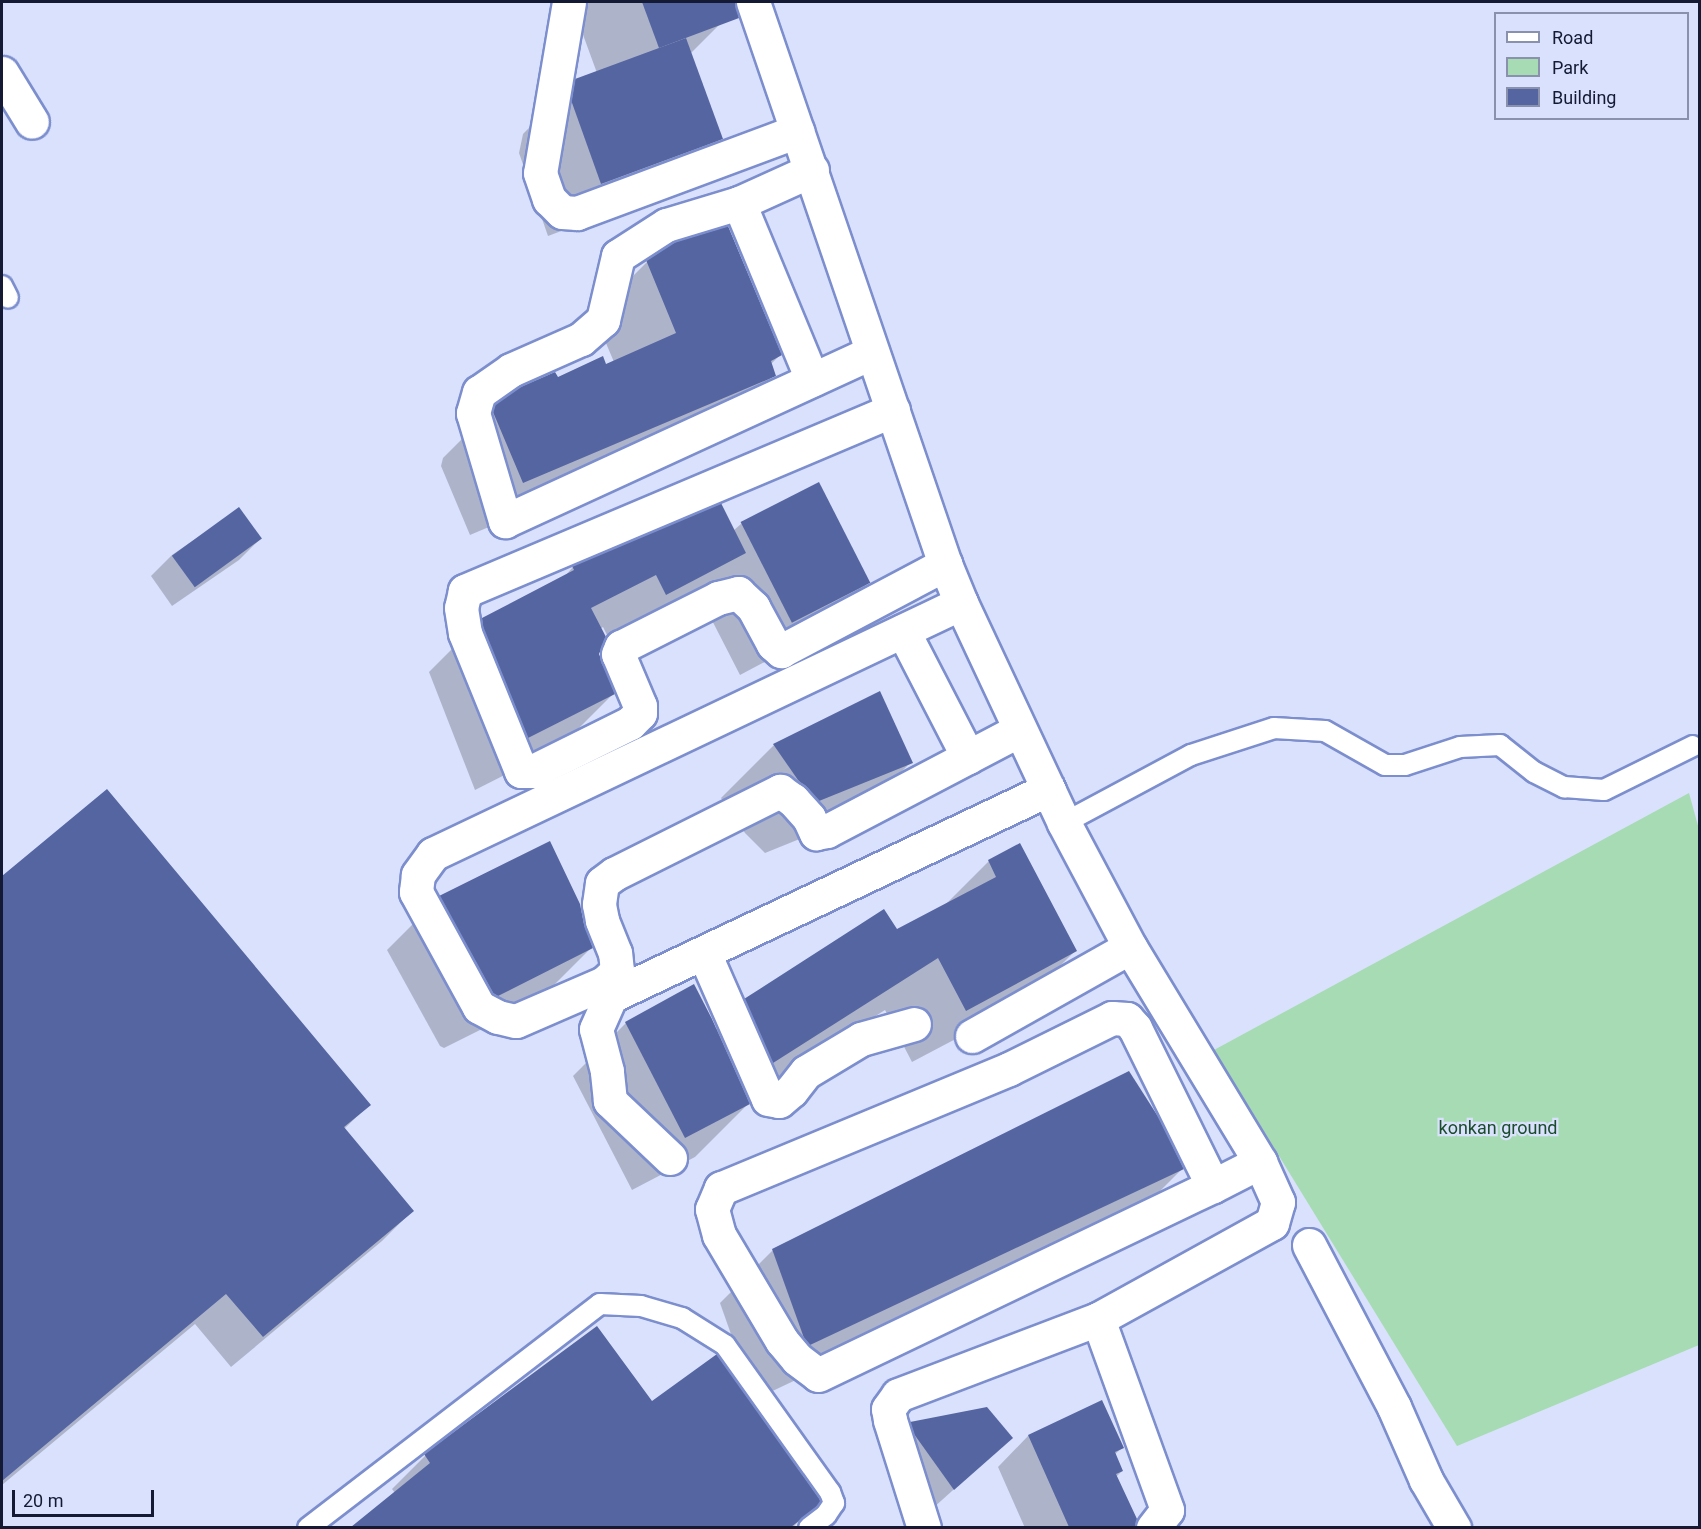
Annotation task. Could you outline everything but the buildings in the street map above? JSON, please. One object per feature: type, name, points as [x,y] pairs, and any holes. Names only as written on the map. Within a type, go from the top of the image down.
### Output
[{"type":"street","points":[[569,2],[540,173],[549,199],[562,212],[577,213],[796,131]]},
{"type":"street","points":[[753,2],[945,564],[962,603],[1064,823],[1131,946],[1260,1162],[1278,1202],[1272,1223],[1098,1319],[898,1395],[888,1408],[890,1420],[924,1527]]},
{"type":"street","points":[[2,73],[32,122]]},
{"type":"street","points":[[812,170],[739,202],[666,225],[618,256],[603,320],[581,339],[511,370],[479,392],[473,413],[505,521],[872,352]]},
{"type":"street","points":[[739,202],[812,379]]},
{"type":"street","points":[[892,410],[465,591],[462,608],[465,633],[522,771],[533,771],[630,723],[639,713],[640,706],[618,654],[621,646],[718,598],[738,593],[753,607],[773,644],[781,651],[945,564]]},
{"type":"street","points":[[962,603],[433,854],[418,875],[416,892],[479,1007],[498,1017],[516,1021],[604,983],[617,971],[615,953],[602,920],[599,904],[602,883],[614,874],[780,791],[793,800],[809,818],[816,833],[827,831],[1019,730]]},
{"type":"street","points":[[903,631],[968,757]]},
{"type":"street","points":[[670,1158],[610,1101],[607,1071],[596,1029],[611,996],[1049,789]]},
{"type":"street","points":[[972,1036],[1131,946]]},
{"type":"street","points":[[704,953],[768,1099],[779,1101],[791,1091],[806,1072],[861,1039],[914,1024]]},
{"type":"street","points":[[1213,1185],[1135,1028],[1127,1019],[1112,1018],[1008,1069],[721,1188],[712,1209],[719,1235],[782,1341],[797,1359],[818,1375],[1213,1185],[1260,1162]]},
{"type":"street","points":[[1309,1245],[1394,1407],[1426,1480],[1455,1527]]},
{"type":"street","points":[[1098,1319],[1167,1510],[1153,1527]]},
{"type":"lane","points":[[1064,823],[1191,755],[1274,728],[1325,731],[1385,765],[1405,765],[1460,747],[1500,745],[1534,772],[1564,787],[1604,790],[1693,746]]},
{"type":"lane","points":[[308,1527],[600,1304],[641,1306],[682,1318],[725,1345],[830,1492],[834,1503],[826,1515],[809,1527]]},
{"type":"green space","name":"konkan ground","points":[[1689,793],[1700,833],[1699,1345],[1457,1446],[1214,1050]]}]
